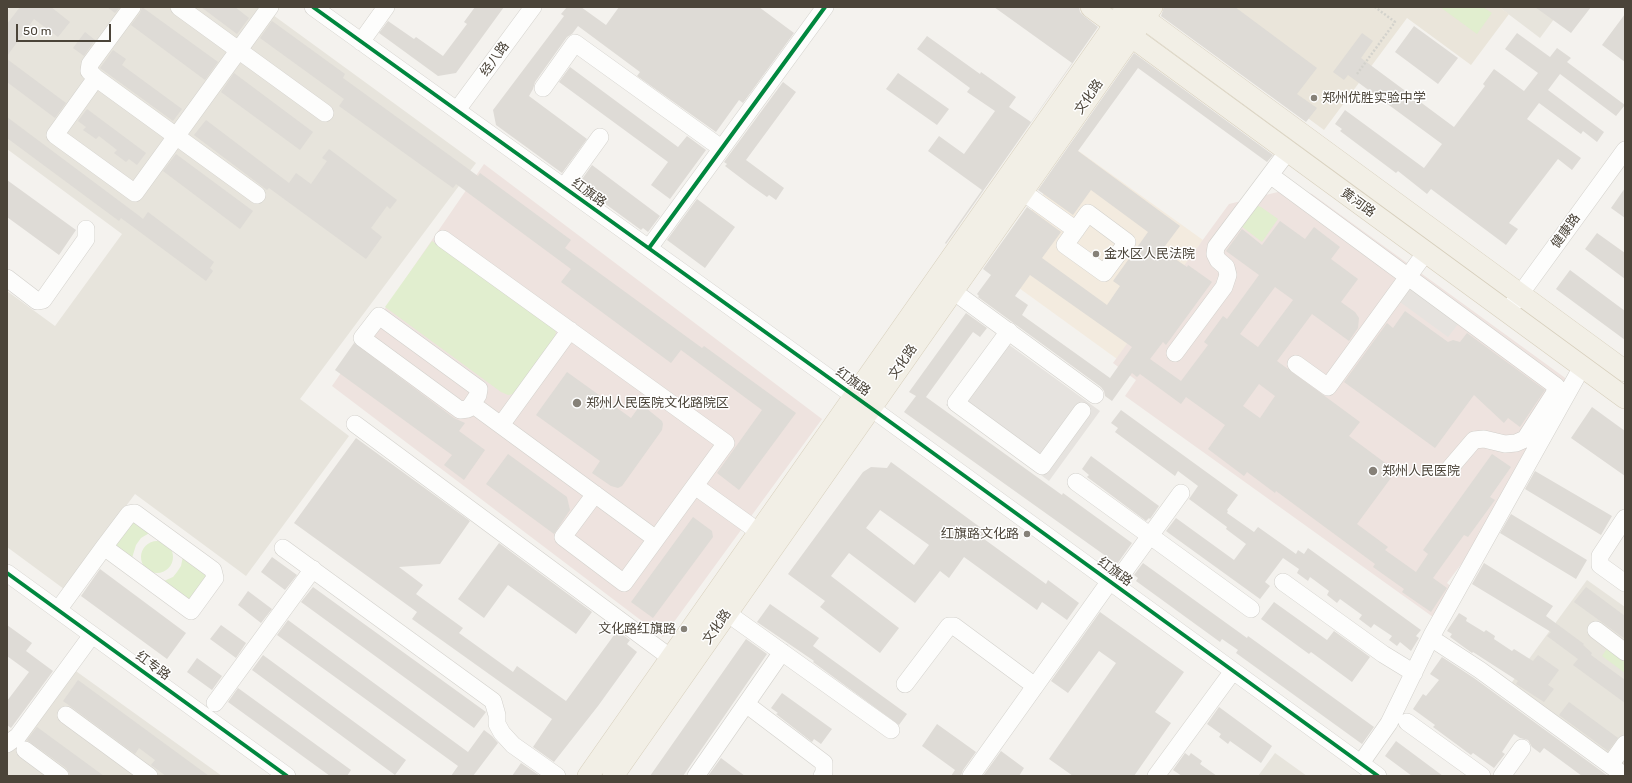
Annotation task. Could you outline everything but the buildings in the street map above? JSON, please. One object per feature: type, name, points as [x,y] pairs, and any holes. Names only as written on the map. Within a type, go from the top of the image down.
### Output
[{"type":"main road","name":"黄河路","points":[[1091,7],[1625,398]]},
{"type":"main road","name":"黄河路","points":[[1138,10],[1625,371]]},
{"type":"main road","name":"文化路","points":[[588,776],[1115,24],[1138,10]]},
{"type":"main road","name":"文化路","points":[[613,776],[1131,36],[1138,10]]},
{"type":"street","points":[[132,7],[90,64],[89,71],[96,78],[258,195]]},
{"type":"street","points":[[179,7],[325,113]]},
{"type":"street","points":[[96,78],[55,135],[135,193],[270,7]]},
{"type":"street","name":"红旗路","points":[[313,7],[855,396],[1378,776]]},
{"type":"street","points":[[361,42],[386,7]]},
{"type":"street","name":"经八路","points":[[457,110],[533,7]]},
{"type":"street","points":[[649,248],[825,7]]},
{"type":"street","points":[[543,88],[575,43],[721,148]]},
{"type":"street","points":[[564,187],[600,137]]},
{"type":"street","name":"健康路","points":[[1507,312],[1625,150]]},
{"type":"street","points":[[1175,353],[1224,287],[1228,275],[1226,267],[1218,260],[1215,254],[1216,247],[1288,151]]},
{"type":"street","points":[[1270,175],[1556,386],[1554,394],[1525,438],[1516,443],[1505,444],[1484,439],[1474,440],[1450,468]]},
{"type":"street","points":[[1023,192],[1076,230]]},
{"type":"street","points":[[7,278],[37,301],[43,300],[86,239],[86,229]]},
{"type":"street","points":[[443,239],[726,443],[624,583],[562,538],[595,494]]},
{"type":"street","points":[[1296,364],[1328,387],[1426,252]]},
{"type":"street","points":[[953,291],[1095,395]]},
{"type":"street","points":[[379,316],[479,389],[478,395],[472,404],[468,409],[460,410],[362,338],[379,316]]},
{"type":"street","points":[[501,425],[570,330]]},
{"type":"street","points":[[1008,332],[956,403],[1042,466],[1082,411]]},
{"type":"street","points":[[1361,763],[1389,723],[1431,638],[1508,496],[1582,367]]},
{"type":"street","points":[[472,404],[656,539]]},
{"type":"street","points":[[355,424],[671,658]]},
{"type":"street","points":[[1076,482],[1252,609]]},
{"type":"street","points":[[695,486],[759,532]]},
{"type":"street","points":[[971,776],[1035,686],[1181,493]]},
{"type":"street","points":[[58,610],[128,514],[135,513],[213,570],[215,578],[191,611],[104,547]]},
{"type":"street","points":[[1625,518],[1600,556],[1600,565],[1625,583]]},
{"type":"street","points":[[283,548],[493,701],[498,715],[497,724],[502,733],[513,745],[557,776]]},
{"type":"street","points":[[215,703],[313,569]]},
{"type":"street","name":"红专路","points":[[7,573],[287,776]]},
{"type":"street","points":[[1283,582],[1382,654],[1414,673]]},
{"type":"street","points":[[727,613],[890,730]]},
{"type":"street","points":[[905,684],[949,626],[954,626],[1035,686]]},
{"type":"street","points":[[1596,630],[1625,652]]},
{"type":"street","points":[[7,744],[18,736],[92,635]]},
{"type":"street","points":[[1431,638],[1480,670],[1625,776]]},
{"type":"street","points":[[696,776],[782,652]]},
{"type":"street","points":[[1156,776],[1233,671]]},
{"type":"street","points":[[746,704],[824,763],[824,772],[822,776]]},
{"type":"street","points":[[66,715],[139,773]]},
{"type":"street","points":[[1407,722],[1482,776]]},
{"type":"street","points":[[1610,765],[1625,744]]},
{"type":"street","points":[[1502,776],[1522,748]]},
{"type":"street","points":[[25,750],[60,776]]},
{"type":"path","points":[[1357,74],[1395,22],[1375,7]]},
{"type":"shaded area","points":[[10,7],[262,7],[476,163],[300,399],[349,436],[246,576],[135,494],[64,589],[7,547],[7,291],[55,326],[122,234],[7,149],[7,11]]},
{"type":"shaded area","name":"郑州优胜实验中学","points":[[1162,7],[1499,7],[1509,14],[1471,65],[1407,18],[1324,130],[1160,9]]},
{"type":"shaded area","points":[[1499,7],[1563,7],[1540,38]]},
{"type":"shaded area","name":"金水区人民法院","points":[[1076,149],[1203,240],[1117,359],[990,267]]},
{"type":"shaded area","name":"郑州人民医院文化路院区","points":[[484,164],[822,419],[663,637],[332,386]]},
{"type":"shaded area","name":"郑州人民医院","points":[[1296,190],[1312,194],[1568,380],[1475,546],[1447,583],[1453,588],[1433,617],[1125,396],[1136,380],[1113,363],[1229,204],[1282,191]]},
{"type":"shaded area","points":[[1406,285],[1458,324],[1448,337],[1396,299]]},
{"type":"shaded area","points":[[997,336],[1100,411],[1049,481],[946,405]]},
{"type":"shaded area","points":[[1587,580],[1625,607],[1625,776],[1504,693]]},
{"type":"shaded area","points":[[73,669],[222,776],[7,776],[7,739]]},
{"type":"shaded area","points":[[1275,753],[1307,776],[1258,776]]},
{"type":"green space","points":[[1440,7],[1483,7],[1492,13],[1477,34]]},
{"type":"green space","points":[[1258,206],[1278,219],[1262,242],[1241,226],[1254,208]]},
{"type":"green space","points":[[432,241],[556,330],[555,338],[514,394],[508,395],[501,392],[385,307]]},
{"type":"green space","points":[[133,518],[151,532],[141,538],[136,545],[132,558],[114,545]]},
{"type":"green space","points":[[154,541],[160,541],[170,548],[173,557],[172,563],[166,570],[160,573],[154,573],[144,566],[141,560],[141,554],[148,544]]},
{"type":"green space","points":[[183,556],[211,576],[192,602],[164,581],[173,577],[177,572],[181,566]]},
{"type":"green space","points":[[1608,647],[1625,660],[1625,673],[1602,656]]},
{"type":"cycle path","points":[[313,7],[871,408],[1378,776]]},
{"type":"cycle path","points":[[649,248],[825,7]]},
{"type":"cycle path","points":[[7,573],[287,776]]},
{"type":"place","name":"郑州优胜实验中学","points":[[1314,98]]},
{"type":"place","name":"金水区人民法院","points":[[1096,254]]},
{"type":"place","name":"郑州人民医院文化路院区","points":[[577,403]]},
{"type":"place","name":"郑州人民医院","points":[[1373,471]]},
{"type":"place","name":"红旗路文化路","points":[[1027,534]]},
{"type":"place","name":"文化路红旗路","points":[[684,629]]}]
